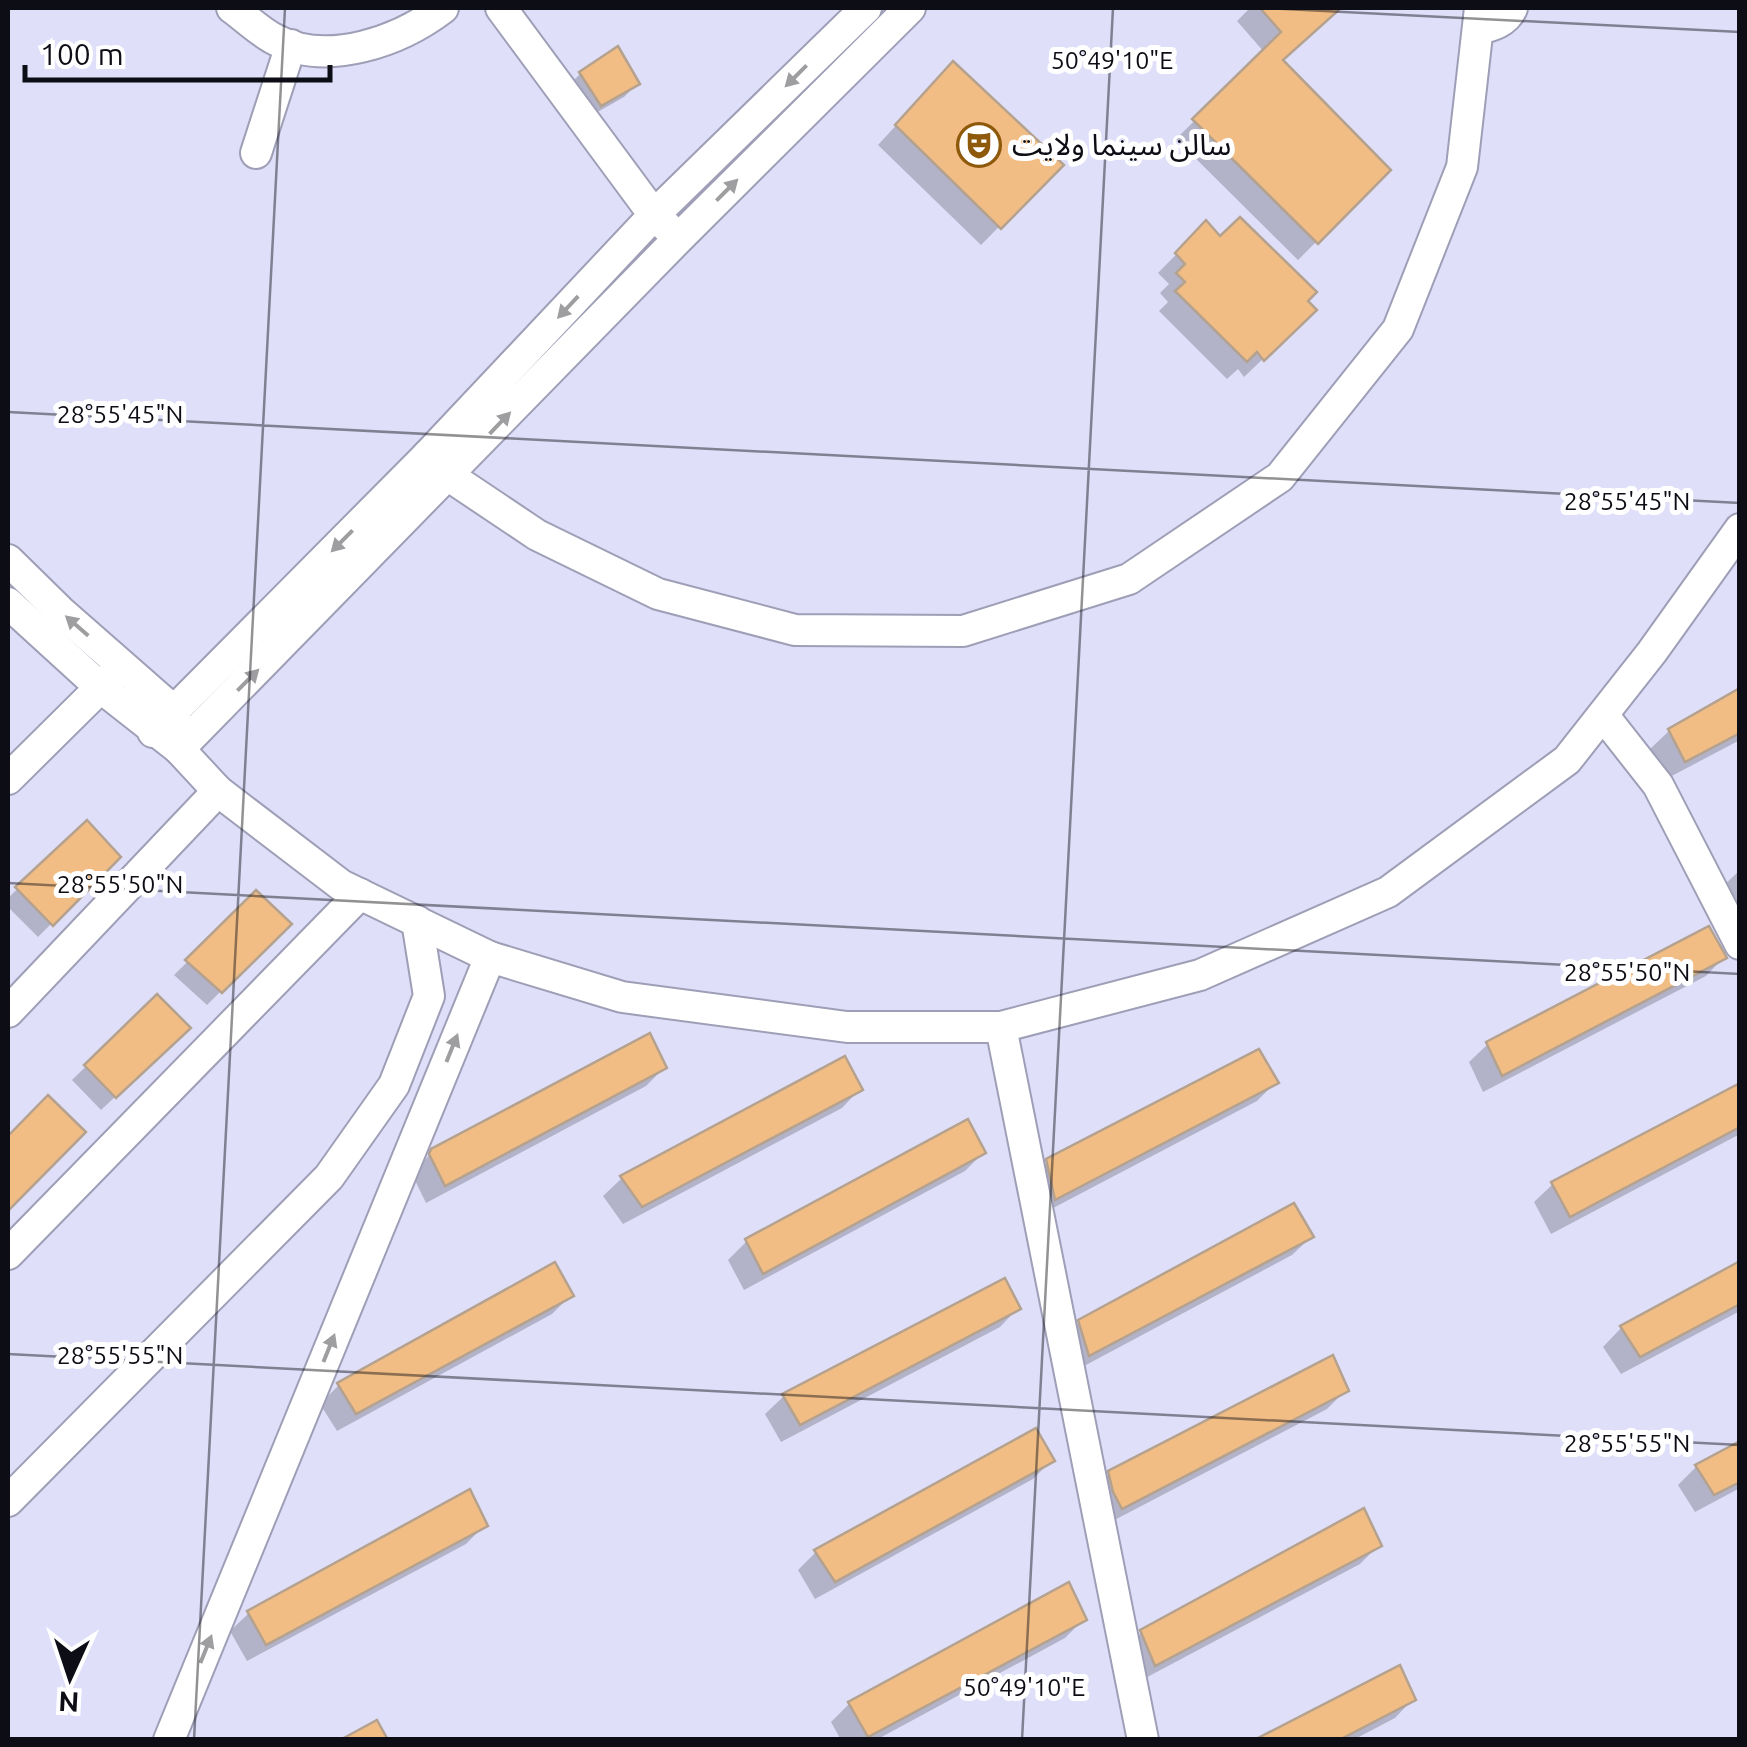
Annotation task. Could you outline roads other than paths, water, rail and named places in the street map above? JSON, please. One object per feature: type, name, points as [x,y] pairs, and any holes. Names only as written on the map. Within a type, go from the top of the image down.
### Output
[{"type":"street","points":[[232,8],[277,40],[313,52],[352,48],[407,32],[443,8]]},
{"type":"street","points":[[502,8],[654,216],[678,238]]},
{"type":"street","points":[[180,749],[438,466],[654,216],[866,8]]},
{"type":"street","points":[[164,721],[678,238],[910,8]]},
{"type":"street","points":[[438,466],[537,535],[658,594],[795,630],[964,631],[1129,579],[1280,477],[1398,329],[1462,167],[1479,18],[1494,25],[1512,8]]},
{"type":"street","points":[[256,152],[291,44]]},
{"type":"street","points":[[8,560],[122,666],[180,749],[218,790],[342,884],[490,957],[622,996],[734,1012],[847,1027],[1001,1026],[1200,975],[1388,892],[1567,760],[1652,652],[1740,529]]},
{"type":"street","points":[[36,588],[10,609],[100,688],[164,721]]},
{"type":"street","points":[[8,779],[122,666]]},
{"type":"street","points":[[1603,715],[1658,786],[1740,944]]},
{"type":"street","points":[[8,1012],[218,790]]},
{"type":"street","points":[[8,1254],[360,894]]},
{"type":"street","points":[[8,1501],[329,1177],[394,1084],[429,996],[417,922]]},
{"type":"street","points":[[169,1740],[490,957]]},
{"type":"street","points":[[1001,1026],[1142,1740]]},
{"type":"place","name":"سالن سینما ولایت","points":[[979,145]]}]
